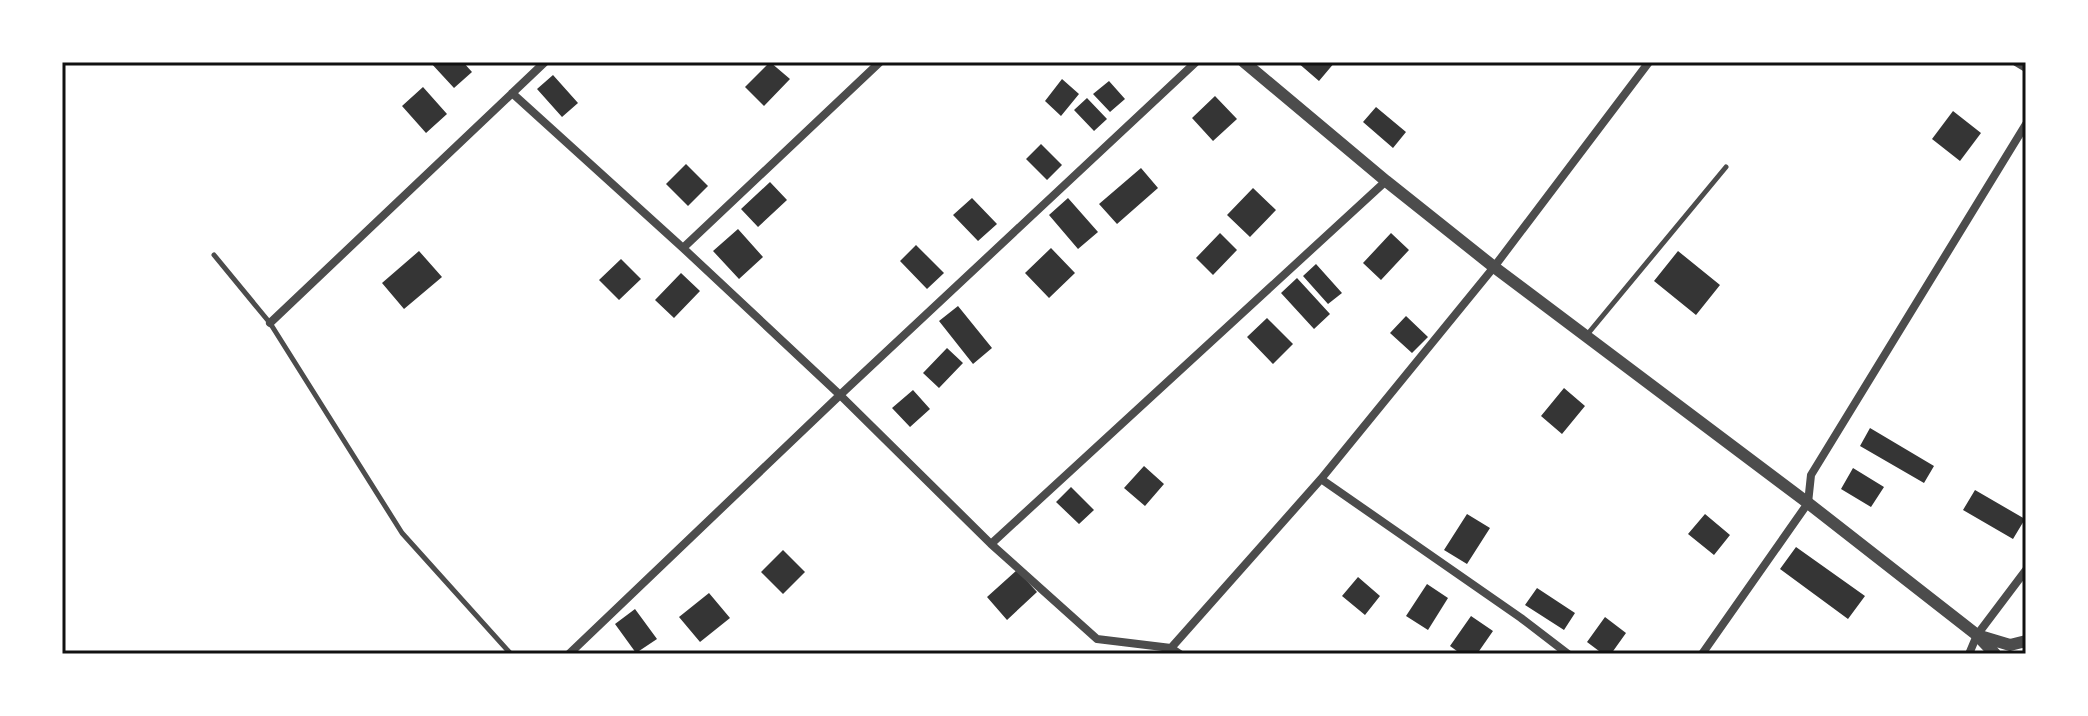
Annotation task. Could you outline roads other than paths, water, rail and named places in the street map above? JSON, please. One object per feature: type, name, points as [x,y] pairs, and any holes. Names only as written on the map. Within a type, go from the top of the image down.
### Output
[{"type":"street","points":[[270,323],[545,62]]},
{"type":"street","points":[[683,248],[880,62]]},
{"type":"street","points":[[569,654],[1196,62]]},
{"type":"street","points":[[1244,62],[1494,267],[1808,503],[1977,635],[1995,654]]},
{"type":"street","points":[[512,93],[683,248],[840,395],[991,544],[1097,639],[1175,651],[1494,267],[1649,62]]},
{"type":"street","points":[[2016,62],[2026,68]]},
{"type":"street","points":[[1702,654],[1808,503],[1811,475],[2026,124]]},
{"type":"street","points":[[991,544],[1386,181]]},
{"type":"street","points":[[1321,479],[1568,654]]},
{"type":"street","points":[[1969,654],[1977,635],[2026,570]]},
{"type":"street","points":[[1977,635],[2010,645],[2026,641]]},
{"type":"lane","points":[[1586,336],[1726,167]]},
{"type":"lane","points":[[214,255],[270,323],[402,533],[511,654]]}]
